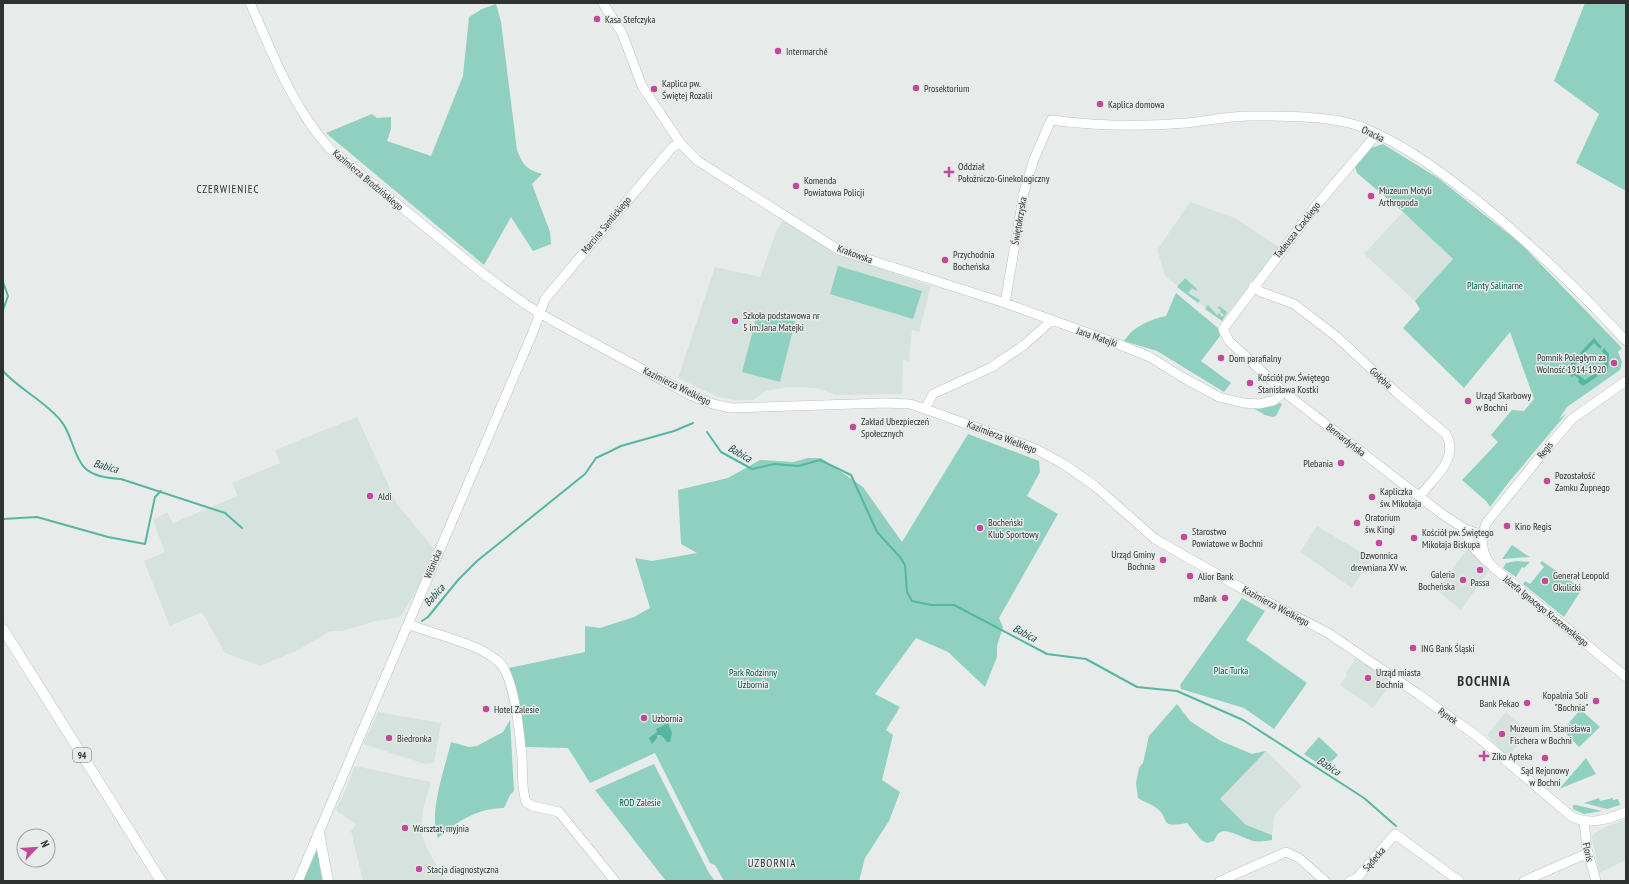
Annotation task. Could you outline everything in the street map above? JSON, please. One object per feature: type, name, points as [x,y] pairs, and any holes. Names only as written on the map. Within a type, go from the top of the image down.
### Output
[{"type":"main road","name":"94","points":[[3,629],[161,881]]},
{"type":"main road","points":[[319,833],[328,881]]},
{"type":"street","name":"Kazimierza Brodzińskiego","points":[[250,3],[301,112],[312,129],[330,149],[495,284],[540,313]]},
{"type":"street","name":"Krakowska","points":[[603,3],[622,33],[642,86],[681,144],[698,161],[839,250],[1004,303],[1051,321]]},
{"type":"street","name":"Oracka","points":[[1051,120],[1086,125],[1123,126],[1187,123],[1252,116],[1330,120],[1358,126],[1431,164],[1495,215],[1561,273],[1625,342]]},
{"type":"street","name":"Świętokrzyska","points":[[1004,303],[1024,192],[1034,159],[1051,120]]},
{"type":"street","name":"Tadeusza Czackiego","points":[[1223,329],[1253,287],[1315,207],[1376,135]]},
{"type":"street","name":"Marcina Samlickiego","points":[[540,313],[545,299],[578,258],[670,150],[674,146],[681,144]]},
{"type":"street","name":"Gołębia","points":[[1253,287],[1261,292],[1294,304],[1337,337],[1397,393],[1446,434],[1449,439],[1450,454],[1446,464],[1420,496]]},
{"type":"street","name":"Kazimierza Wielkiego","points":[[540,313],[690,395],[717,406],[744,408],[890,403],[910,404],[925,408],[1036,449],[1052,457],[1095,486],[1155,539],[1243,589],[1328,633],[1418,694]]},
{"type":"street","name":"Wiśnicka","points":[[298,881],[540,313]]},
{"type":"street","name":"Jana Matejki","points":[[1051,321],[1150,357],[1182,377],[1219,397],[1243,403],[1259,404],[1273,401],[1284,392]]},
{"type":"street","points":[[925,408],[933,394],[992,367],[1024,345],[1051,321]]},
{"type":"street","name":"Bernardyńska","points":[[1223,329],[1229,341],[1284,392],[1442,514],[1465,529],[1482,535]]},
{"type":"street","points":[[1623,383],[1626,375]]},
{"type":"street","name":"Regis","points":[[1482,535],[1487,522],[1559,433],[1580,413],[1623,383]]},
{"type":"street","points":[[1465,529],[1466,536],[1473,548],[1491,565]]},
{"type":"street","name":"Józefa Ignacego Kraszewskiego","points":[[1482,535],[1484,554],[1491,565],[1626,677]]},
{"type":"street","points":[[408,624],[477,649],[498,661],[506,673],[512,695],[522,749],[522,790],[526,802],[533,806],[559,812],[615,881]]},
{"type":"street","name":"Rynek","points":[[1418,694],[1478,737],[1571,816],[1584,822]]},
{"type":"street","points":[[1584,822],[1626,812]]},
{"type":"street","name":"Floris","points":[[1584,822],[1588,853],[1596,881]]},
{"type":"street","name":"Sądecka","points":[[1350,881],[1358,877],[1395,834],[1459,881]]},
{"type":"street","points":[[1220,881],[1286,852],[1299,858],[1325,881]]},
{"type":"street","points":[[1524,881],[1588,853]]},
{"type":"shaded area","points":[[1190,202],[1235,218],[1279,247],[1222,321],[1165,276],[1157,250]]},
{"type":"shaded area","points":[[1403,212],[1453,259],[1415,301],[1364,254]]},
{"type":"shaded area","points":[[784,220],[835,253],[931,286],[919,332],[912,330],[909,361],[903,360],[902,394],[836,395],[817,388],[788,387],[766,391],[753,400],[734,400],[718,397],[678,378],[715,267],[760,277],[777,229]]},
{"type":"shaded area","points":[[1594,338],[1602,347],[1600,349],[1594,343],[1582,355],[1580,353]]},
{"type":"shaded area","points":[[1604,348],[1609,354],[1608,369],[1600,375],[1598,372],[1603,368],[1605,355],[1602,351]]},
{"type":"shaded area","points":[[1579,355],[1581,357],[1572,369],[1585,380],[1596,373],[1598,376],[1583,386],[1578,382],[1579,379],[1574,375],[1572,377],[1565,370]]},
{"type":"shaded area","points":[[357,417],[397,504],[435,550],[434,557],[416,592],[400,617],[376,621],[342,631],[330,631],[298,650],[260,666],[225,653],[202,612],[170,626],[144,561],[165,552],[153,520],[167,512],[173,523],[238,496],[232,483],[280,463],[275,450]]},
{"type":"shaded area","points":[[1317,526],[1372,559],[1352,588],[1300,552]]},
{"type":"shaded area","name":"Galeria Bocheńska","points":[[1468,548],[1490,569],[1461,610],[1437,590]]},
{"type":"shaded area","points":[[1357,657],[1392,682],[1373,708],[1340,685],[1347,675],[1346,672]]},
{"type":"shaded area","points":[[378,712],[441,723],[434,763],[425,764],[363,744]]},
{"type":"shaded area","points":[[1506,712],[1525,728],[1520,742],[1507,758],[1487,735]]},
{"type":"shaded area","points":[[668,723],[672,733],[670,742],[667,742],[661,735],[657,735],[657,738],[652,744],[649,738],[657,732],[656,729]]},
{"type":"shaded area","points":[[1266,751],[1302,786],[1275,814],[1272,835],[1246,825],[1220,799]]},
{"type":"shaded area","points":[[355,766],[431,782],[423,809],[421,832],[426,846],[445,881],[363,881],[351,831],[356,824],[337,811],[336,807],[344,794]]},
{"type":"shaded area","points":[[1626,819],[1626,860],[1599,873],[1592,837],[1597,831]]},
{"type":"green space","points":[[1585,3],[1626,3],[1626,191],[1576,163],[1599,114],[1554,81]]},
{"type":"green space","points":[[496,4],[501,22],[517,150],[526,166],[542,174],[532,184],[550,232],[551,244],[533,251],[511,217],[484,265],[326,133],[372,114],[377,118],[391,117],[391,129],[387,141],[431,156],[463,76],[469,17],[482,9]]},
{"type":"green space","name":"Planty Salinarne","points":[[1383,144],[1438,178],[1520,243],[1622,348],[1618,352],[1622,362],[1620,370],[1567,407],[1559,419],[1566,414],[1490,507],[1487,502],[1462,480],[1498,442],[1491,435],[1512,410],[1524,411],[1534,399],[1510,332],[1464,388],[1403,328],[1420,309],[1415,301],[1453,259],[1403,212],[1357,173],[1355,167],[1371,148]]},
{"type":"green space","points":[[838,266],[922,291],[913,319],[830,294]]},
{"type":"green space","points":[[1185,278],[1197,289],[1196,291],[1192,288],[1188,293],[1200,300],[1198,303],[1177,287]]},
{"type":"green space","points":[[1176,293],[1218,328],[1220,336],[1201,361],[1231,383],[1224,392],[1157,351],[1124,341],[1132,331],[1142,324],[1166,316]]},
{"type":"green space","points":[[1208,305],[1217,315],[1219,313],[1222,317],[1224,315],[1220,312],[1221,310],[1218,308],[1219,306],[1227,312],[1222,321],[1205,309]]},
{"type":"green space","points":[[758,311],[795,321],[780,382],[742,372]]},
{"type":"green space","points":[[1280,403],[1282,404],[1276,416],[1273,417],[1265,415],[1253,408]]},
{"type":"green space","name":"Park Rodzinny Uzbornia","points":[[968,434],[1039,461],[1040,472],[1027,496],[1058,514],[999,618],[1003,627],[997,646],[997,657],[985,687],[948,652],[916,638],[875,694],[900,707],[886,730],[893,735],[882,780],[900,792],[889,821],[865,858],[859,881],[724,881],[715,865],[710,863],[655,753],[590,783],[568,748],[525,747],[509,668],[585,652],[585,626],[600,628],[634,617],[650,608],[635,558],[652,561],[697,553],[681,544],[678,490],[728,478],[760,460],[793,462],[808,458],[821,458],[863,487],[902,542]]},
{"type":"green space","points":[[1512,545],[1528,556],[1530,557],[1502,559]]},
{"type":"green space","points":[[1517,561],[1530,562],[1524,568],[1522,567],[1516,577],[1503,568],[1506,563]]},
{"type":"green space","points":[[1542,561],[1582,589],[1564,617],[1523,584],[1525,581],[1530,584],[1544,567],[1540,563]]},
{"type":"green space","name":"Plac Turka","points":[[1242,598],[1265,611],[1246,640],[1307,683],[1274,729],[1244,708],[1181,689],[1180,685]]},
{"type":"green space","points":[[1177,704],[1190,721],[1221,741],[1252,754],[1266,751],[1220,799],[1246,825],[1272,835],[1272,840],[1253,841],[1226,831],[1219,833],[1214,841],[1207,843],[1201,840],[1187,823],[1171,825],[1166,821],[1160,811],[1138,798],[1136,783],[1139,768],[1143,763],[1149,736]]},
{"type":"green space","points":[[1579,711],[1582,711],[1600,727],[1579,747],[1563,730]]},
{"type":"green space","points":[[510,720],[514,791],[510,795],[504,808],[476,813],[453,826],[438,838],[435,828],[436,803],[451,742],[469,747],[477,746],[503,732]]},
{"type":"green space","points":[[1319,737],[1338,755],[1325,768],[1304,754]]},
{"type":"green space","points":[[1586,758],[1596,774],[1559,789]]},
{"type":"green space","name":"ROD Zalesie","points":[[654,764],[709,873],[715,881],[666,881],[595,790]]},
{"type":"green space","points":[[1599,798],[1600,801],[1613,798],[1613,800],[1618,799],[1620,805],[1607,809],[1584,803]]},
{"type":"green space","points":[[1573,805],[1602,811],[1584,814],[1573,809]]},
{"type":"green space","points":[[317,850],[325,881],[303,881]]},
{"type":"waterway","name":"Babica","points":[[3,282],[8,296],[3,310]]},
{"type":"waterway","name":"Babica","points":[[3,371],[55,414],[65,426],[80,462],[92,473],[121,479],[225,513],[242,528]]},
{"type":"waterway","name":"Babica","points":[[422,621],[428,617],[458,580],[477,561],[585,474],[596,458],[621,446],[674,431],[693,423]]},
{"type":"waterway","name":"Babica","points":[[707,432],[721,452],[752,469],[774,464],[798,466],[820,460],[851,475],[877,532],[900,557],[905,565],[907,592],[912,601],[931,605],[954,605],[1047,654],[1086,659],[1137,687],[1177,691],[1243,720],[1364,798],[1396,826]]},
{"type":"waterway","points":[[3,519],[37,517],[108,537],[145,544],[155,497],[161,491]]},
{"type":"place","name":"Kasa Stefczyka","points":[[597,19]]},
{"type":"place","name":"Intermarché","points":[[778,51]]},
{"type":"place","name":"Prosektorium","points":[[916,88]]},
{"type":"place","name":"Kaplica pw. Świętej Rozalii","points":[[654,89]]},
{"type":"place","name":"Kaplica domowa","points":[[1100,104]]},
{"type":"place","name":"Oddział Położniczo-Ginekologiczny","points":[[949,172]]},
{"type":"place","name":"Komenda Powiatowa Policji","points":[[796,186]]},
{"type":"place","name":"Muzeum Motyli Arthropoda","points":[[1371,196]]},
{"type":"place","name":"Przychodnia Bocheńska","points":[[945,260]]},
{"type":"place","name":"Szkoła podstawowa nr 5 im. Jana Matejki","points":[[735,321]]},
{"type":"place","name":"Dom parafialny","points":[[1221,358]]},
{"type":"place","name":"Pomnik Poległym za Wolność 1914-1920","points":[[1614,363]]},
{"type":"place","name":"Kościół pw. Świętego Stanisława Kostki","points":[[1250,383]]},
{"type":"place","name":"Urząd Skarbowy w Bochni","points":[[1468,401]]},
{"type":"place","name":"Zakład Ubezpieczeń Społecznych","points":[[853,427]]},
{"type":"place","name":"Plebania","points":[[1341,463]]},
{"type":"place","name":"Pozostałość Zamku Żupnego","points":[[1547,481]]},
{"type":"place","name":"Aldi","points":[[370,496]]},
{"type":"place","name":"Kapliczka św. Mikołaja","points":[[1372,497]]},
{"type":"place","name":"Oratorium św. Kingi","points":[[1357,523]]},
{"type":"place","name":"Kino Regis","points":[[1507,526]]},
{"type":"place","name":"Bocheński Klub Sportowy","points":[[980,528]]},
{"type":"place","name":"Starostwo Powiatowe w Bochni","points":[[1184,537]]},
{"type":"place","name":"Kościół pw. Świętego Mikołaja Biskupa","points":[[1414,538]]},
{"type":"place","name":"Dzwonnica drewniana XV w.","points":[[1379,543]]},
{"type":"place","name":"Urząd Gminy Bochnia","points":[[1163,560]]},
{"type":"place","name":"Passa","points":[[1480,570]]},
{"type":"place","name":"Alior Bank","points":[[1190,576]]},
{"type":"place","name":"Galeria Bocheńska","points":[[1463,580]]},
{"type":"place","name":"Generał Leopold Okulicki","points":[[1545,581]]},
{"type":"place","name":"mBank","points":[[1225,598]]},
{"type":"place","name":"ING Bank Śląski","points":[[1413,648]]},
{"type":"place","name":"Urząd miasta Bochnia","points":[[1368,678]]},
{"type":"place","name":"Kopalnia Soli \"Bochnia\"","points":[[1596,701]]},
{"type":"place","name":"Bank Pekao","points":[[1527,703]]},
{"type":"place","name":"Hotel Zalesie","points":[[486,709]]},
{"type":"place","name":"Uzbornia","points":[[644,718]]},
{"type":"place","name":"Muzeum im. Stanisława Fischera w Bochni","points":[[1502,734]]},
{"type":"place","name":"Biedronka","points":[[389,738]]},
{"type":"place","name":"Ziko Apteka","points":[[1484,756]]},
{"type":"place","name":"Sąd Rejonowy w Bochni","points":[[1545,758]]},
{"type":"place","name":"Warsztat, myjnia","points":[[405,828]]},
{"type":"place","name":"Stacja diagnostyczna","points":[[419,869]]},
{"type":"district","name":"CZERWIENIEC","points":[[228,189]]},
{"type":"district","name":"BOCHNIA","points":[[1484,681]]},
{"type":"district","name":"UZBORNIA","points":[[772,863]]}]
